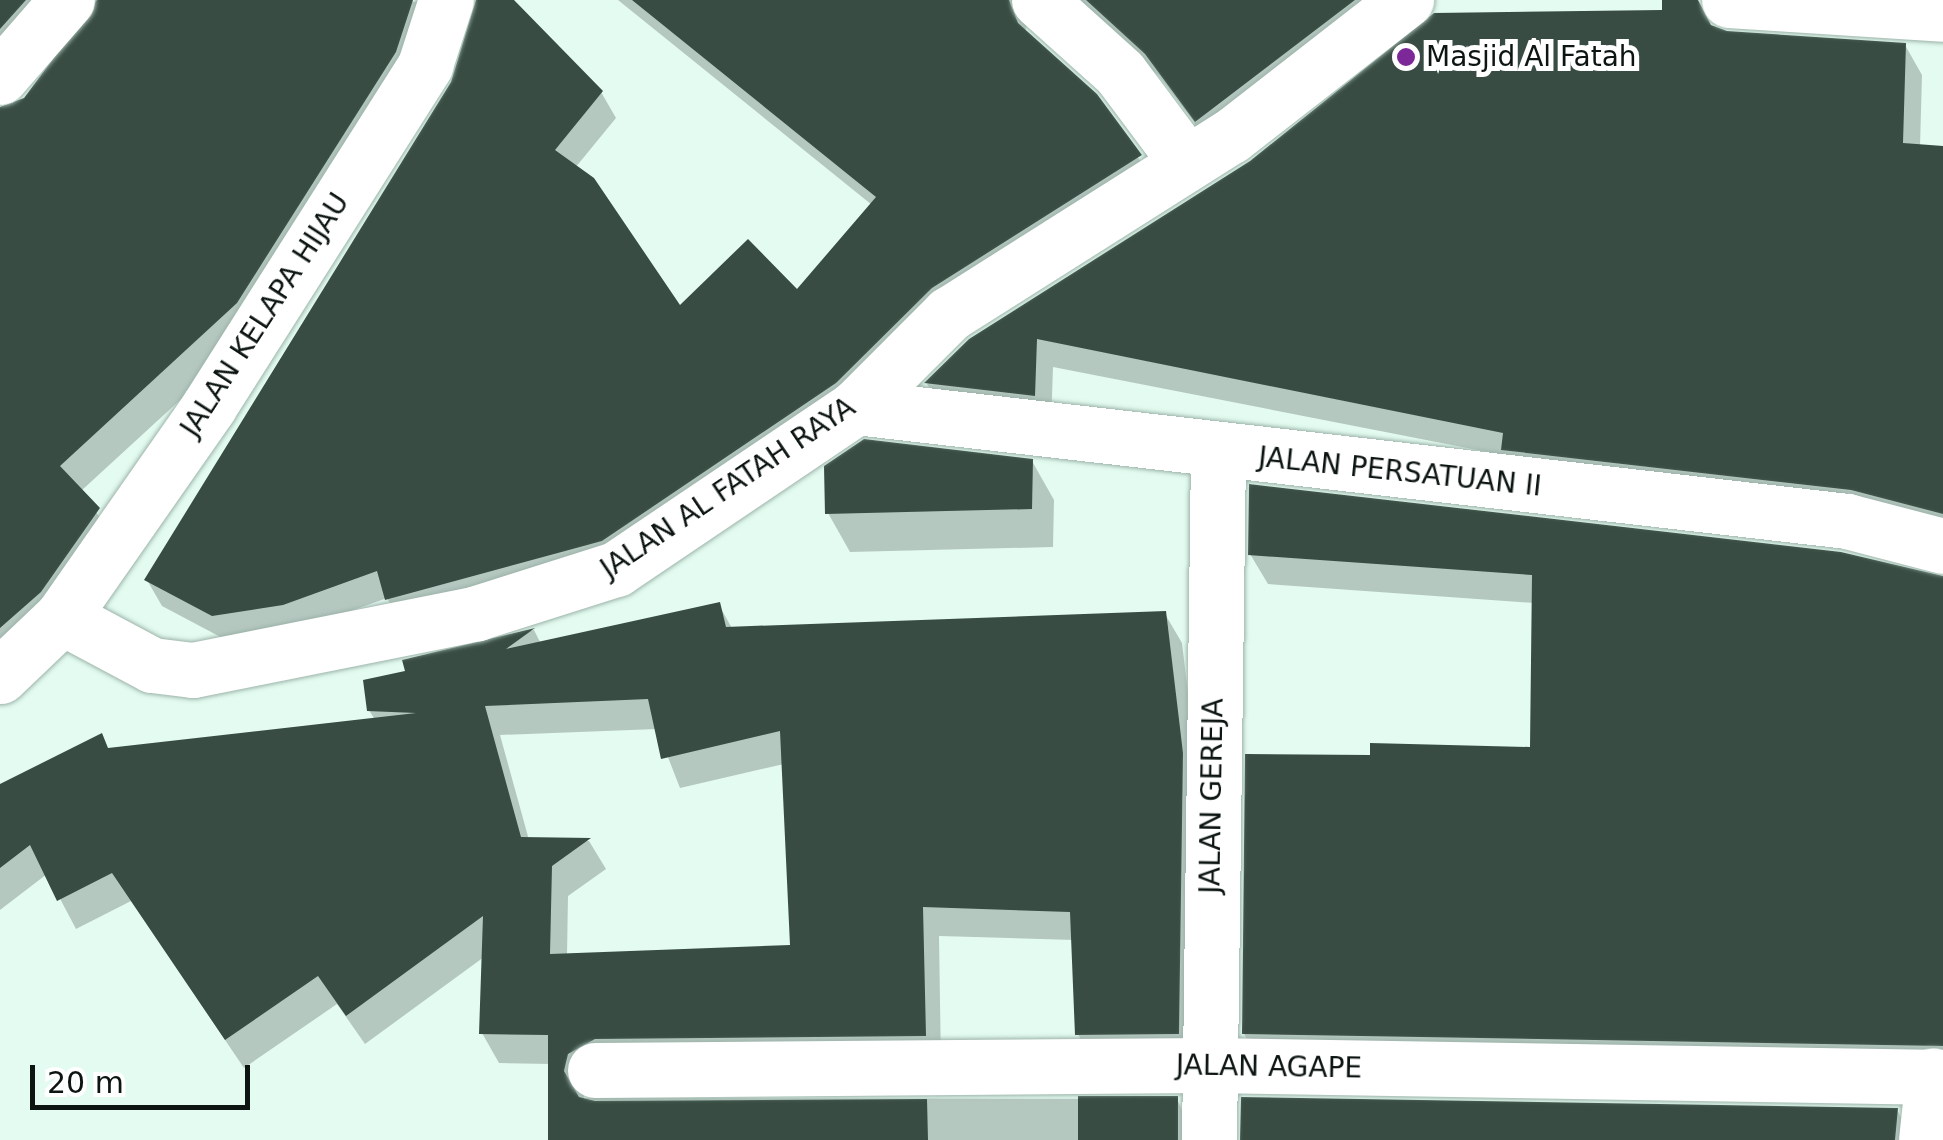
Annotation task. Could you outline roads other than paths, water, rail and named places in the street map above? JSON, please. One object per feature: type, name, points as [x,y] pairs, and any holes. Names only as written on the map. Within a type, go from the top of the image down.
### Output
[{"type":"street","points":[[0,77],[67,0]]},
{"type":"street","name":"JALAN KELAPA HIJAU","points":[[0,676],[62,617],[209,406],[425,64],[446,0]]},
{"type":"street","points":[[1039,0],[1120,73],[1187,163]]},
{"type":"street","name":"JALAN AL FATAH RAYA","points":[[62,617],[152,666],[194,670],[493,609],[616,568],[856,408],[949,314],[1187,163],[1406,0]]},
{"type":"street","points":[[1728,0],[1943,14]]},
{"type":"street","name":"JALAN PERSATUAN II","points":[[856,408],[1847,521],[1943,546]]},
{"type":"street","name":"JALAN GEREJA","points":[[1209,1140],[1218,452]]},
{"type":"street","name":"JALAN AGAPE","points":[[596,1070],[1208,1065],[1938,1076]]},
{"type":"street","points":[[1926,1140],[1938,1076]]},
{"type":"place","name":"Masjid Al Fatah","points":[[1406,57]]}]
